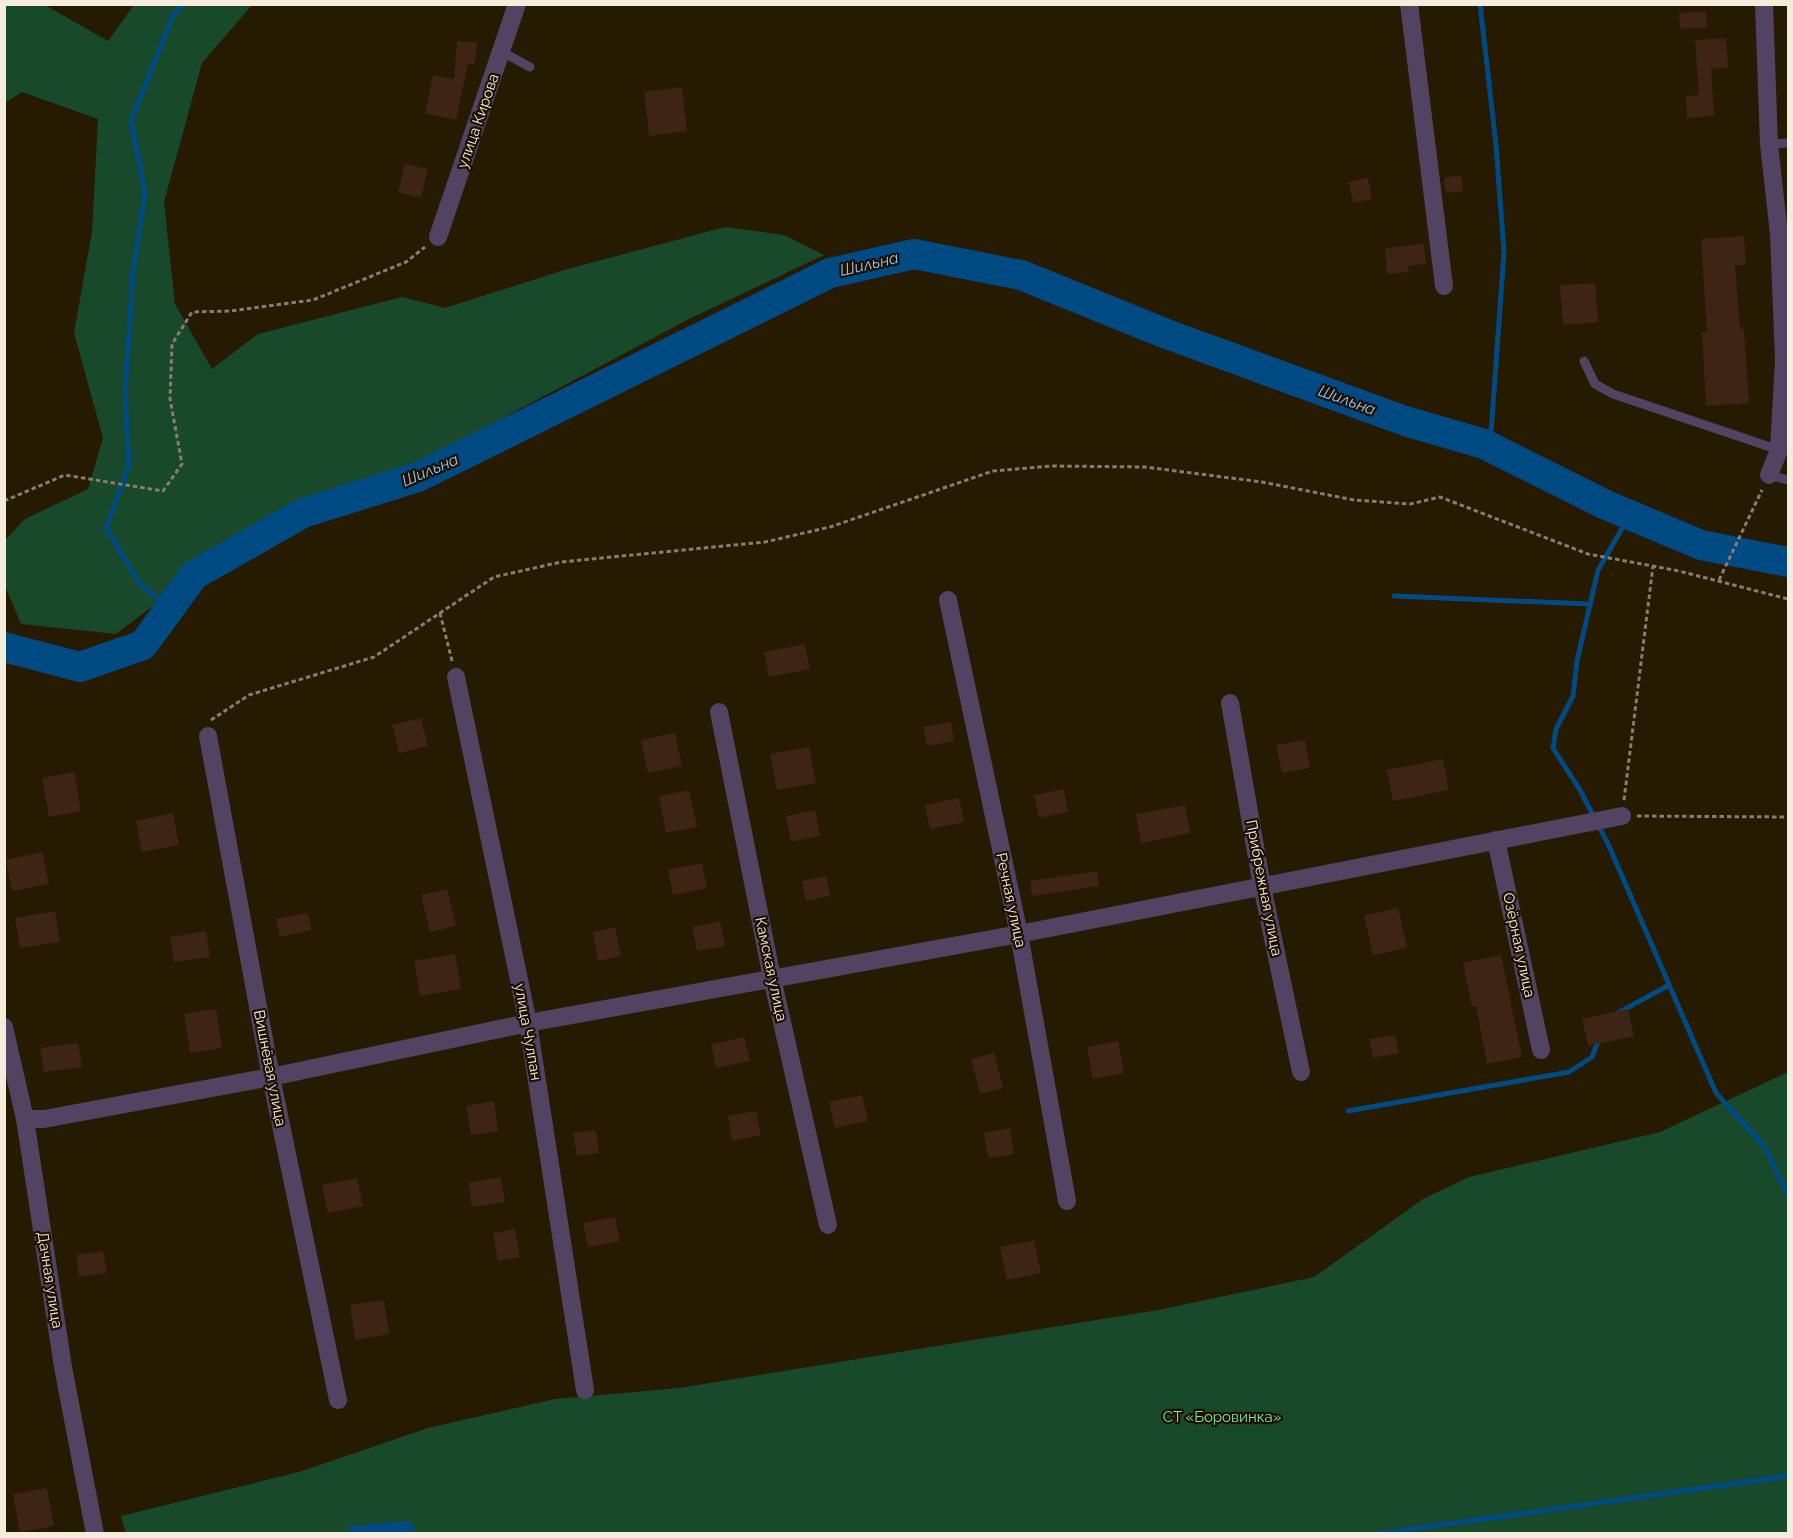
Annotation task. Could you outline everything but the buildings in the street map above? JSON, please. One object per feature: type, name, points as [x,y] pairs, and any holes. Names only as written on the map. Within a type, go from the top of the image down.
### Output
[{"type":"street","name":"улица Кирова","points":[[438,237],[517,4]]},
{"type":"street","points":[[1409,4],[1444,286]]},
{"type":"street","points":[[1764,4],[1769,144],[1779,234],[1783,311],[1783,415],[1779,450],[1769,475]]},
{"type":"street","name":"Речная улица","points":[[948,600],[1019,934],[1067,1201]]},
{"type":"street","name":"улица Чулпан","points":[[456,677],[528,1023],[585,1390]]},
{"type":"street","name":"Прибрежная улица","points":[[1230,703],[1262,886],[1301,1072]]},
{"type":"street","name":"Камская улица","points":[[719,712],[772,978],[828,1225]]},
{"type":"street","name":"Вишнёвая улица","points":[[208,736],[271,1077],[338,1400]]},
{"type":"street","points":[[25,1119],[44,1119],[271,1077],[528,1023],[1019,934],[1622,816]]},
{"type":"street","name":"Озёрная улица","points":[[1496,840],[1541,1050]]},
{"type":"street","name":"Дачная улица","points":[[4,1027],[25,1119],[63,1367],[95,1533]]},
{"type":"lane","points":[[502,52],[530,67]]},
{"type":"lane","points":[[1769,144],[1788,143]]},
{"type":"lane","points":[[1584,361],[1595,384],[1613,393],[1779,450]]},
{"type":"lane","points":[[1769,475],[1788,480]]},
{"type":"path","points":[[4,501],[64,476],[162,491],[182,464],[170,399],[172,344],[192,312],[231,311],[313,300],[406,262],[438,237]]},
{"type":"path","points":[[208,736],[205,724],[249,695],[374,657],[494,577],[561,562],[765,543],[830,527],[993,471],[1052,466],[1145,467],[1262,482],[1354,500],[1410,504],[1440,497],[1588,555],[1719,580],[1788,599]]},
{"type":"path","points":[[1719,580],[1769,475]]},
{"type":"path","points":[[1653,566],[1622,816],[1788,817]]},
{"type":"path","points":[[440,613],[456,677]]},
{"type":"green space","points":[[5,4],[45,5],[108,41],[134,5],[252,5],[202,63],[164,202],[175,304],[212,369],[258,334],[402,297],[445,308],[564,270],[725,227],[784,235],[824,255],[689,319],[409,468],[300,505],[194,575],[116,634],[21,624],[5,586],[5,540],[25,519],[88,489],[103,438],[74,333],[92,232],[98,119],[22,92],[5,103]]},
{"type":"green space","name":"СТ «Боровинка»","points":[[1788,1072],[1788,1533],[126,1534],[121,1516],[299,1472],[428,1428],[555,1399],[679,1388],[1158,1310],[1314,1277],[1423,1199],[1469,1177],[1660,1132]]},
{"type":"water","points":[[407,1521],[412,1524],[415,1533],[346,1533],[350,1526]]},
{"type":"waterway","points":[[170,608],[140,584],[106,528],[129,465],[125,392],[133,272],[145,193],[131,121],[173,15],[183,4]]},
{"type":"waterway","points":[[1480,4],[1496,145],[1504,252],[1490,447]]},
{"type":"waterway","name":"Шильна","points":[[4,647],[80,667],[143,645],[194,575],[303,513],[418,477],[830,273],[914,254],[1021,275],[1164,333],[1405,421],[1484,444],[1606,505],[1701,545],[1788,562]]},
{"type":"waterway","points":[[1630,515],[1598,570],[1577,661],[1573,696],[1556,729],[1553,748],[1580,790],[1609,846],[1716,1093],[1764,1146],[1788,1195]]},
{"type":"waterway","points":[[1394,596],[1590,604]]},
{"type":"waterway","points":[[1618,1013],[1669,985]]},
{"type":"waterway","points":[[1348,1111],[1569,1072],[1592,1057],[1599,1039]]},
{"type":"waterway","points":[[1376,1534],[1788,1476]]}]
